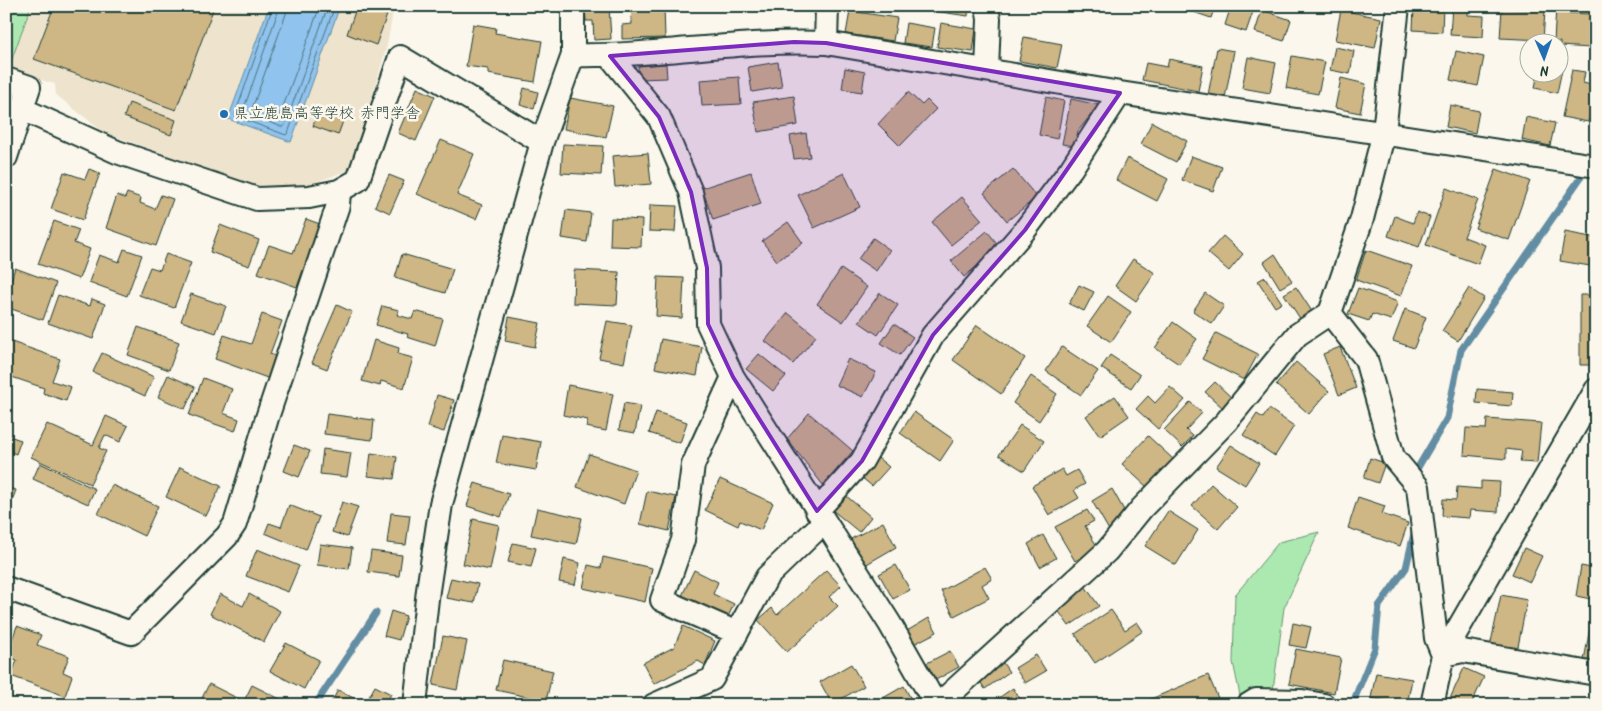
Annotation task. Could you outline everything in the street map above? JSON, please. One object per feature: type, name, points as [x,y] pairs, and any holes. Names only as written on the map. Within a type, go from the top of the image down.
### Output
[{"type":"street","points":[[415,705],[428,590],[441,504],[542,142],[572,55],[573,6]]},
{"type":"street","points":[[826,43],[827,6]]},
{"type":"street","points":[[987,6],[989,19],[988,70]]},
{"type":"street","points":[[610,56],[659,117],[691,192],[706,268],[708,324],[733,376],[890,624],[937,705],[1106,551],[1142,508],[1226,422],[1298,335],[1330,313],[1362,219],[1384,132],[1398,6]]},
{"type":"street","points":[[572,55],[610,56],[794,42],[826,43],[1120,93],[1596,166]]},
{"type":"street","points":[[22,109],[117,152],[257,199],[309,197],[339,191],[358,180],[400,58],[542,142]]},
{"type":"street","points":[[6,79],[30,88],[6,157]]},
{"type":"street","points":[[654,705],[712,680],[766,577],[821,516],[862,461],[933,335],[1025,230],[1071,169],[1120,93]]},
{"type":"street","points":[[6,588],[131,633],[227,536],[236,524],[267,418],[338,205],[339,191]]},
{"type":"street","points":[[1330,313],[1366,359],[1393,457],[1418,487],[1436,638],[1443,655]]},
{"type":"street","points":[[733,376],[693,465],[683,540],[662,600],[738,633]]},
{"type":"street","points":[[1432,705],[1443,655],[1596,390]]},
{"type":"street","points":[[1443,655],[1463,651],[1596,674]]},
{"type":"street","points":[[1248,705],[1256,700],[1302,701],[1324,705]]},
{"type":"highlighted area","points":[[794,42],[826,43],[1120,93],[1025,230],[933,335],[862,461],[817,511],[733,377],[708,324],[707,268],[691,192],[659,117],[610,56]]},
{"type":"shaded area","name":"県立鹿島高等学校 赤門学舎","points":[[31,6],[394,6],[387,46],[351,169],[304,187],[253,185],[105,133],[56,95],[55,84],[8,70]]},
{"type":"green space","points":[[6,6],[31,6],[8,70],[6,69]]},
{"type":"green space","points":[[1319,532],[1284,608],[1271,705],[1242,705],[1233,662],[1235,595],[1279,542]]},
{"type":"water","points":[[269,6],[340,6],[291,142],[228,119]]},
{"type":"building","points":[[54,6],[214,7],[176,110],[34,59]]},
{"type":"building","points":[[357,6],[363,6],[387,15],[376,45],[347,34]]},
{"type":"building","points":[[609,6],[611,39],[594,40],[593,21],[586,21],[585,7]]},
{"type":"building","points":[[631,6],[664,6],[665,38],[622,39],[622,25],[632,24]]},
{"type":"building","points":[[771,6],[806,6],[806,9],[771,9]]},
{"type":"building","points":[[914,6],[969,6],[968,16],[913,8]]},
{"type":"building","points":[[1176,6],[1215,6],[1211,18]]},
{"type":"building","points":[[1231,6],[1255,6],[1246,32],[1225,25]]},
{"type":"building","points":[[1414,6],[1443,6],[1442,32],[1413,30]]},
{"type":"building","points":[[1452,6],[1468,6],[1468,15],[1484,16],[1483,37],[1450,35]]},
{"type":"building","points":[[1556,6],[1567,6],[1567,13],[1592,14],[1590,48],[1570,47],[1570,32],[1555,32]]},
{"type":"building","points":[[1502,9],[1545,11],[1544,32],[1520,32],[1520,39],[1500,38]]},
{"type":"building","points":[[1262,10],[1291,20],[1284,41],[1255,32]]},
{"type":"building","points":[[1341,10],[1381,18],[1375,48],[1335,40]]},
{"type":"building","points":[[850,11],[897,18],[893,41],[846,34]]},
{"type":"building","points":[[906,23],[935,28],[932,47],[903,43]]},
{"type":"building","points":[[941,23],[976,29],[973,52],[937,47]]},
{"type":"building","points":[[473,24],[496,28],[495,33],[542,41],[535,82],[488,74],[488,69],[466,66]]},
{"type":"building","points":[[1024,37],[1062,44],[1057,68],[1019,61]]},
{"type":"building","points":[[1335,47],[1354,51],[1350,74],[1330,70]]},
{"type":"building","points":[[1217,48],[1234,51],[1225,98],[1208,95]]},
{"type":"building","points":[[1456,51],[1484,57],[1478,86],[1450,80]]},
{"type":"building","points":[[1292,56],[1325,62],[1318,94],[1286,88]]},
{"type":"building","points":[[1248,57],[1276,63],[1270,93],[1242,88]]},
{"type":"building","points":[[1169,59],[1203,66],[1198,91],[1142,80],[1146,63],[1167,67]]},
{"type":"building","points":[[778,62],[782,87],[752,92],[748,67]]},
{"type":"building","points":[[666,64],[667,78],[639,79],[638,66]]},
{"type":"building","points":[[845,68],[865,72],[862,92],[842,89]]},
{"type":"building","points":[[1572,70],[1585,72],[1583,83],[1596,86],[1596,116],[1590,115],[1588,122],[1562,117]]},
{"type":"building","points":[[739,77],[741,104],[702,106],[700,80]]},
{"type":"building","points":[[1341,78],[1366,84],[1360,113],[1335,108]]},
{"type":"building","points":[[1536,82],[1559,82],[1557,93],[1535,88]]},
{"type":"building","points":[[417,88],[435,96],[416,141],[398,133]]},
{"type":"building","points":[[524,88],[538,92],[534,109],[520,105]]},
{"type":"building","points":[[908,92],[922,105],[927,100],[936,109],[900,146],[878,124]]},
{"type":"building","points":[[794,96],[798,125],[758,132],[753,102]]},
{"type":"building","points":[[1046,97],[1064,101],[1057,139],[1039,135]]},
{"type":"building","points":[[570,98],[613,106],[606,137],[564,129]]},
{"type":"building","points":[[1071,99],[1099,105],[1078,131],[1075,146],[1062,144]]},
{"type":"building","points":[[129,103],[176,120],[171,135],[124,117]]},
{"type":"building","points":[[1450,105],[1479,111],[1475,133],[1446,127]]},
{"type":"building","points":[[318,112],[343,121],[338,135],[313,126]]},
{"type":"building","points":[[1526,117],[1555,123],[1550,146],[1522,140]]},
{"type":"building","points":[[1152,122],[1187,141],[1176,162],[1141,144]]},
{"type":"building","points":[[806,133],[810,157],[794,159],[790,136]]},
{"type":"building","points":[[441,140],[474,154],[457,195],[482,205],[476,219],[417,194]]},
{"type":"building","points":[[563,144],[603,146],[601,175],[561,173]]},
{"type":"building","points":[[648,153],[651,184],[615,187],[612,156]]},
{"type":"building","points":[[1191,156],[1222,167],[1213,191],[1182,180]]},
{"type":"building","points":[[1127,158],[1168,179],[1157,201],[1116,180]]},
{"type":"building","points":[[89,169],[100,173],[83,220],[51,209],[64,172],[85,179]]},
{"type":"building","points":[[1013,169],[1037,197],[1007,221],[984,193]]},
{"type":"building","points":[[1496,169],[1530,181],[1509,240],[1475,228]]},
{"type":"building","points":[[751,172],[761,204],[713,220],[702,188]]},
{"type":"building","points":[[844,173],[860,207],[814,228],[798,195]]},
{"type":"building","points":[[389,175],[404,181],[390,213],[375,206]]},
{"type":"building","points":[[1446,188],[1478,200],[1464,237],[1485,245],[1478,264],[1426,245]]},
{"type":"building","points":[[127,193],[141,198],[140,203],[155,209],[161,195],[173,199],[156,246],[106,228],[117,195],[125,198]]},
{"type":"building","points":[[962,197],[982,220],[951,245],[932,222]]},
{"type":"building","points":[[650,205],[677,206],[675,232],[649,231]]},
{"type":"building","points":[[566,210],[591,213],[587,242],[562,238]]},
{"type":"building","points":[[1417,212],[1430,217],[1419,247],[1388,236],[1395,216],[1413,223]]},
{"type":"building","points":[[611,218],[642,220],[641,247],[610,246]]},
{"type":"building","points":[[306,219],[320,224],[297,287],[258,273],[269,245],[293,253]]},
{"type":"building","points":[[54,221],[79,230],[74,243],[90,249],[79,279],[38,264]]},
{"type":"building","points":[[788,222],[803,243],[777,261],[762,241]]},
{"type":"building","points":[[220,225],[259,240],[249,266],[210,252]]},
{"type":"building","points":[[987,231],[1000,247],[964,277],[951,261]]},
{"type":"building","points":[[1565,232],[1596,238],[1596,267],[1560,261]]},
{"type":"building","points":[[1223,236],[1243,254],[1229,271],[1208,253]]},
{"type":"building","points":[[873,238],[890,250],[876,271],[858,259]]},
{"type":"building","points":[[124,249],[142,255],[127,296],[89,282],[99,255],[119,262]]},
{"type":"building","points":[[1366,250],[1412,266],[1401,296],[1356,280]]},
{"type":"building","points":[[166,254],[191,263],[174,308],[139,295],[150,267],[160,270]]},
{"type":"building","points":[[402,254],[453,269],[445,293],[395,278]]},
{"type":"building","points":[[1275,254],[1292,281],[1280,288],[1264,262]]},
{"type":"building","points":[[1133,259],[1155,273],[1136,301],[1115,286]]},
{"type":"building","points":[[15,268],[56,283],[43,320],[6,307],[6,279],[11,280]]},
{"type":"building","points":[[841,269],[867,287],[843,322],[817,304]]},
{"type":"building","points":[[574,270],[619,272],[617,305],[573,303]]},
{"type":"building","points":[[658,277],[684,278],[682,318],[656,316]]},
{"type":"building","points":[[1265,277],[1282,303],[1275,307],[1258,281]]},
{"type":"building","points":[[1079,285],[1094,292],[1084,311],[1069,304]]},
{"type":"building","points":[[1296,287],[1313,313],[1301,320],[1284,294]]},
{"type":"building","points":[[1358,288],[1398,302],[1391,320],[1372,314],[1369,321],[1348,314]]},
{"type":"building","points":[[1469,288],[1484,298],[1458,341],[1442,331]]},
{"type":"building","points":[[880,293],[898,305],[878,335],[859,322]]},
{"type":"building","points":[[1205,293],[1224,306],[1212,324],[1193,311]]},
{"type":"building","points":[[191,294],[226,306],[216,333],[181,321]]},
{"type":"building","points":[[58,295],[90,306],[92,299],[105,304],[93,339],[48,323]]},
{"type":"building","points":[[1580,295],[1596,295],[1596,365],[1580,365]]},
{"type":"building","points":[[1108,296],[1131,312],[1111,342],[1087,326]]},
{"type":"building","points":[[337,305],[352,312],[327,369],[312,363]]},
{"type":"building","points":[[382,306],[399,310],[397,315],[412,319],[415,311],[443,319],[435,346],[407,337],[408,334],[376,325]]},
{"type":"building","points":[[1405,309],[1426,317],[1414,348],[1393,341]]},
{"type":"building","points":[[788,313],[816,336],[793,364],[765,341]]},
{"type":"building","points":[[262,314],[282,321],[270,354],[278,357],[270,379],[215,359],[224,335],[251,344]]},
{"type":"building","points":[[509,317],[540,323],[535,347],[505,341]]},
{"type":"building","points":[[607,321],[632,325],[624,363],[599,358]]},
{"type":"building","points":[[1173,322],[1197,339],[1179,364],[1155,348]]},
{"type":"building","points":[[894,324],[913,337],[900,355],[881,343]]},
{"type":"building","points":[[977,325],[1025,358],[1001,394],[953,360]]},
{"type":"building","points":[[138,327],[179,342],[169,370],[128,355]]},
{"type":"building","points":[[1216,333],[1258,354],[1244,380],[1202,359]]},
{"type":"building","points":[[661,339],[702,347],[697,376],[655,368]]},
{"type":"building","points":[[6,340],[60,359],[52,381],[71,387],[66,401],[43,393],[44,388],[6,375]]},
{"type":"building","points":[[374,340],[399,348],[398,354],[413,358],[404,388],[381,381],[380,386],[362,381]]},
{"type":"building","points":[[1062,347],[1098,371],[1081,395],[1046,371]]},
{"type":"building","points":[[1340,347],[1356,388],[1339,395],[1323,354]]},
{"type":"building","points":[[102,353],[154,377],[145,396],[93,372]]},
{"type":"building","points":[[759,354],[786,376],[773,391],[746,369]]},
{"type":"building","points":[[1110,355],[1140,375],[1131,388],[1101,368]]},
{"type":"building","points":[[848,359],[876,372],[863,397],[836,385]]},
{"type":"building","points":[[1296,362],[1329,391],[1309,414],[1276,385]]},
{"type":"building","points":[[168,375],[195,387],[185,409],[158,397]]},
{"type":"building","points":[[1031,376],[1057,394],[1039,421],[1013,403]]},
{"type":"building","points":[[203,378],[232,389],[223,413],[239,419],[235,431],[189,415]]},
{"type":"building","points":[[1215,382],[1233,399],[1223,408],[1205,392]]},
{"type":"building","points":[[568,385],[613,394],[606,431],[586,427],[588,420],[563,415]]},
{"type":"building","points":[[1170,387],[1185,400],[1158,429],[1136,409],[1148,396],[1155,403]]},
{"type":"building","points":[[1477,389],[1513,392],[1512,406],[1476,403]]},
{"type":"building","points":[[437,395],[454,400],[444,432],[428,427]]},
{"type":"building","points":[[1115,396],[1129,416],[1100,436],[1086,416]]},
{"type":"building","points":[[1190,402],[1202,413],[1186,430],[1193,436],[1182,447],[1164,430]]},
{"type":"building","points":[[624,403],[640,406],[635,433],[619,430]]},
{"type":"building","points":[[1269,409],[1294,426],[1275,456],[1243,435],[1257,414],[1263,418]]},
{"type":"building","points":[[656,412],[687,422],[680,443],[649,433]]},
{"type":"building","points":[[914,412],[954,440],[940,461],[900,433]]},
{"type":"building","points":[[809,413],[853,451],[823,485],[787,439]]},
{"type":"building","points":[[327,414],[374,420],[372,440],[324,434]]},
{"type":"building","points":[[106,416],[128,426],[120,442],[105,435],[99,448],[106,451],[90,484],[31,457],[47,424],[93,445]]},
{"type":"building","points":[[1487,419],[1541,423],[1537,463],[1520,462],[1522,451],[1506,449],[1506,459],[1464,455],[1466,428],[1486,429]]},
{"type":"building","points":[[1020,425],[1044,441],[1024,471],[999,455]]},
{"type":"building","points":[[6,435],[21,440],[16,454],[6,450]]},
{"type":"building","points":[[502,435],[541,442],[536,470],[496,463]]},
{"type":"building","points":[[1148,436],[1173,459],[1147,487],[1122,464]]},
{"type":"building","points":[[294,445],[310,451],[299,477],[284,471]]},
{"type":"building","points":[[1231,445],[1259,463],[1245,485],[1216,467]]},
{"type":"building","points":[[323,449],[351,453],[347,477],[320,474]]},
{"type":"building","points":[[371,453],[397,457],[394,479],[368,476]]},
{"type":"building","points":[[589,454],[636,470],[624,504],[577,487]]},
{"type":"building","points":[[878,458],[889,467],[872,486],[861,477]]},
{"type":"building","points":[[1370,458],[1385,463],[1378,483],[1364,478]]},
{"type":"building","points":[[40,463],[95,489],[88,504],[33,479]]},
{"type":"building","points":[[180,467],[221,486],[206,516],[166,497]]},
{"type":"building","points":[[1062,469],[1066,476],[1077,470],[1085,484],[1074,490],[1079,498],[1049,515],[1032,486]]},
{"type":"building","points":[[720,479],[773,503],[761,530],[740,521],[738,526],[705,510]]},
{"type":"building","points":[[1481,481],[1500,482],[1498,512],[1470,510],[1469,518],[1442,516],[1443,499],[1456,500],[1457,487],[1481,489]]},
{"type":"building","points":[[475,483],[509,494],[501,517],[467,506]]},
{"type":"building","points":[[1211,484],[1237,507],[1218,529],[1192,506]]},
{"type":"building","points":[[112,485],[158,506],[144,536],[98,514]]},
{"type":"building","points":[[6,487],[16,490],[6,517]]},
{"type":"building","points":[[1112,489],[1130,521],[1110,532],[1092,501]]},
{"type":"building","points":[[647,491],[676,497],[669,531],[640,524]]},
{"type":"building","points":[[844,494],[871,517],[859,532],[831,509]]},
{"type":"building","points":[[1358,497],[1385,506],[1382,514],[1408,523],[1400,546],[1348,528]]},
{"type":"building","points":[[342,502],[358,507],[347,537],[332,532]]},
{"type":"building","points":[[289,505],[319,517],[306,550],[265,533],[269,523],[281,527]]},
{"type":"building","points":[[537,508],[582,518],[576,544],[531,535]]},
{"type":"building","points":[[1087,510],[1094,521],[1085,526],[1098,548],[1075,561],[1055,527]]},
{"type":"building","points":[[1168,511],[1198,530],[1176,565],[1145,546]]},
{"type":"building","points":[[391,513],[410,515],[406,545],[387,543]]},
{"type":"building","points":[[473,519],[499,525],[490,570],[463,564]]},
{"type":"building","points":[[883,522],[896,547],[865,565],[851,539]]},
{"type":"building","points":[[1043,535],[1056,558],[1040,567],[1028,544]]},
{"type":"building","points":[[513,543],[536,548],[531,567],[508,562]]},
{"type":"building","points":[[320,544],[352,548],[349,569],[317,565]]},
{"type":"building","points":[[1524,548],[1542,556],[1530,582],[1512,574]]},
{"type":"building","points":[[257,549],[299,566],[288,592],[246,576]]},
{"type":"building","points":[[371,551],[402,555],[399,576],[368,572]]},
{"type":"building","points":[[603,557],[652,568],[645,602],[583,588],[588,565],[601,568]]},
{"type":"building","points":[[564,559],[580,563],[575,585],[559,582]]},
{"type":"building","points":[[896,565],[910,590],[893,599],[879,574]]},
{"type":"building","points":[[1581,566],[1596,569],[1596,600],[1576,596]]},
{"type":"building","points":[[985,567],[992,579],[982,585],[989,598],[954,616],[941,591]]},
{"type":"building","points":[[694,570],[718,582],[713,594],[734,604],[726,621],[680,600]]},
{"type":"building","points":[[826,570],[841,586],[829,597],[838,606],[787,652],[758,620],[772,608],[777,615]]},
{"type":"building","points":[[451,578],[478,584],[474,603],[446,598]]},
{"type":"building","points":[[1085,586],[1099,606],[1069,626],[1055,606]]},
{"type":"building","points":[[220,594],[243,606],[249,594],[280,611],[264,642],[210,614]]},
{"type":"building","points":[[1501,595],[1527,600],[1517,652],[1490,647]]},
{"type":"building","points":[[1111,610],[1125,630],[1137,622],[1143,631],[1095,663],[1075,634]]},
{"type":"building","points":[[391,611],[406,616],[399,640],[384,636]]},
{"type":"building","points":[[1593,613],[1596,614],[1596,663],[1584,660]]},
{"type":"building","points":[[929,618],[937,632],[914,644],[907,631]]},
{"type":"building","points":[[1293,623],[1311,627],[1306,648],[1289,645]]},
{"type":"building","points":[[17,626],[41,635],[37,645],[69,656],[63,672],[72,676],[65,696],[11,676],[17,660],[6,656]]},
{"type":"building","points":[[683,626],[715,641],[705,665],[698,661],[654,684],[643,663],[674,647]]},
{"type":"building","points":[[443,636],[467,641],[457,690],[433,685]]},
{"type":"building","points":[[286,643],[319,660],[304,689],[270,671]]},
{"type":"building","points":[[1296,649],[1341,658],[1334,693],[1289,684]]},
{"type":"building","points":[[950,651],[959,667],[934,681],[925,664]]},
{"type":"building","points":[[1036,655],[1046,671],[1025,683],[1015,668]]},
{"type":"building","points":[[503,660],[553,671],[546,701],[496,690]]},
{"type":"building","points":[[1001,660],[1009,672],[985,689],[977,677]]},
{"type":"building","points":[[851,664],[864,686],[832,704],[820,682]]},
{"type":"building","points":[[1464,668],[1484,677],[1471,705],[1447,705]]},
{"type":"building","points":[[1376,673],[1412,679],[1407,705],[1371,698]]},
{"type":"building","points":[[1208,675],[1221,705],[1139,705],[1139,704]]},
{"type":"building","points":[[209,684],[239,699],[236,705],[206,705],[200,702]]},
{"type":"building","points":[[252,685],[290,704],[290,705],[242,705]]},
{"type":"building","points":[[375,686],[391,694],[385,705],[330,705],[338,690],[365,704]]},
{"type":"building","points":[[904,686],[914,705],[871,705]]},
{"type":"building","points":[[1013,688],[1024,705],[990,704]]},
{"type":"building","points":[[141,697],[154,705],[136,705]]},
{"type":"waterway","points":[[1417,469],[1447,418],[1461,350],[1581,177]]},
{"type":"waterway","points":[[1354,700],[1375,648],[1379,606],[1406,568],[1415,529]]},
{"type":"waterway","points":[[315,705],[376,613]]},
{"type":"place","name":"県立鹿島高等学校 赤門学舎","points":[[224,114]]}]
